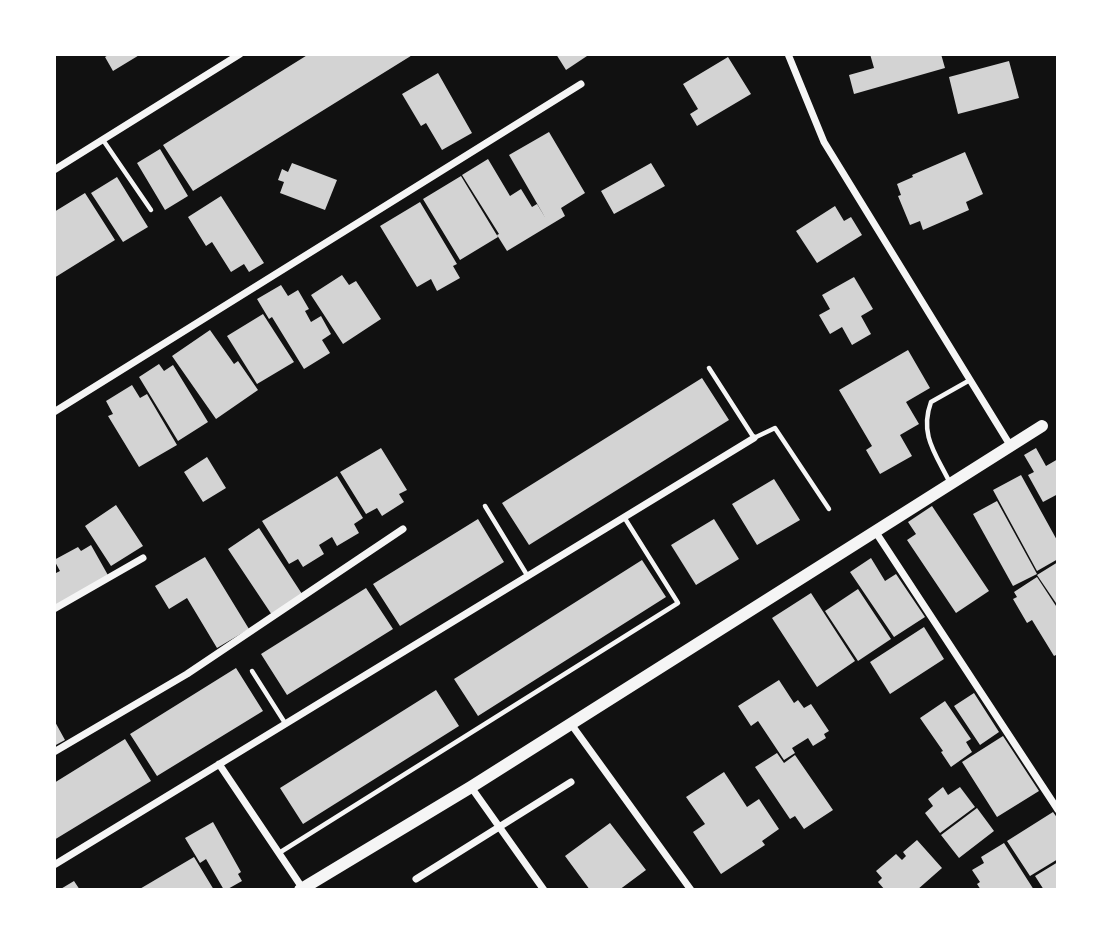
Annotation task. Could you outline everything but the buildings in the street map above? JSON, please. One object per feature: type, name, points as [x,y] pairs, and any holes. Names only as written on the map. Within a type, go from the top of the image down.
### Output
[{"type":"street","points":[[54,170],[240,54]]},
{"type":"street","points":[[789,54],[824,142],[1010,445]]},
{"type":"street","points":[[54,412],[581,84]]},
{"type":"street","points":[[219,764],[302,889],[471,787],[1042,426]]},
{"type":"street","points":[[54,865],[754,438]]},
{"type":"street","points":[[54,752],[187,674],[403,529]]},
{"type":"street","points":[[875,531],[1058,810]]},
{"type":"street","points":[[54,609],[143,558]]},
{"type":"street","points":[[570,724],[691,890]]},
{"type":"street","points":[[416,879],[571,782]]},
{"type":"street","points":[[471,787],[544,890]]},
{"type":"lane","points":[[103,140],[151,210]]},
{"type":"lane","points":[[709,368],[754,438],[775,428],[829,509]]},
{"type":"lane","points":[[950,484],[927,436],[926,416],[931,402],[970,380]]},
{"type":"lane","points":[[485,506],[527,575]]},
{"type":"lane","points":[[279,853],[678,603],[624,517]]},
{"type":"lane","points":[[252,671],[285,723]]}]
